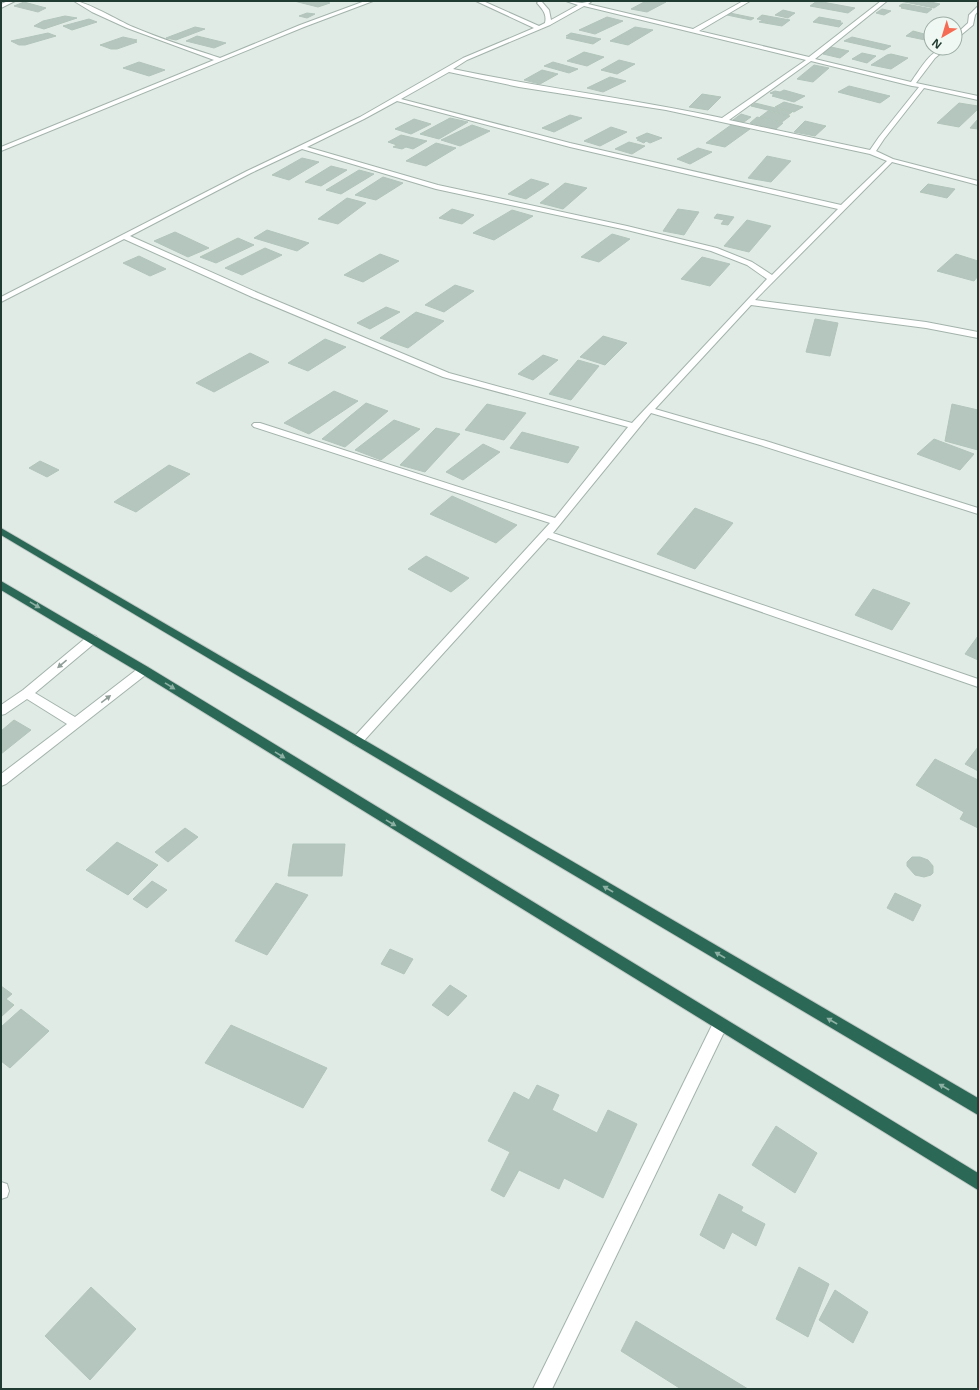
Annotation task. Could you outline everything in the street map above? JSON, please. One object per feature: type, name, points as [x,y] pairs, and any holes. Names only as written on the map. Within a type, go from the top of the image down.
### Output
[{"type":"highway","points":[[1,531],[978,1107]]},
{"type":"highway","points":[[1,585],[144,670],[978,1182]]},
{"type":"street","points":[[1,6],[12,1]]},
{"type":"street","points":[[77,1],[125,27],[170,44],[221,60]]},
{"type":"street","points":[[1,149],[370,1]]},
{"type":"street","points":[[479,1],[539,28]]},
{"type":"street","points":[[569,1],[912,84],[978,98]]},
{"type":"street","points":[[1,300],[249,172],[362,118],[465,59],[548,24],[589,1]]},
{"type":"street","points":[[693,32],[747,1]]},
{"type":"street","points":[[724,120],[811,59],[884,1]]},
{"type":"street","points":[[540,3],[548,10],[550,17],[548,24]]},
{"type":"street","points":[[963,31],[971,24],[972,15],[978,8]]},
{"type":"street","points":[[912,84],[934,56]]},
{"type":"street","points":[[448,70],[520,85],[666,108],[724,120],[872,152],[891,160],[978,184]]},
{"type":"street","points":[[872,152],[881,138],[924,86]]},
{"type":"street","points":[[396,99],[595,151],[759,187],[843,208]]},
{"type":"street","points":[[301,147],[378,171],[459,192],[631,228],[728,254],[747,260],[760,268],[772,279]]},
{"type":"street","points":[[357,741],[547,534],[634,426],[749,302],[891,160]]},
{"type":"street","points":[[124,237],[283,307],[446,375],[634,426]]},
{"type":"street","points":[[749,302],[926,325],[978,335]]},
{"type":"street","points":[[649,410],[763,443],[978,511]]},
{"type":"street","points":[[257,425],[557,522]]},
{"type":"street","points":[[547,534],[978,683]]},
{"type":"street","points":[[1,711],[27,693],[92,639]]},
{"type":"street","points":[[1,782],[144,670]]},
{"type":"street","points":[[27,693],[75,723]]},
{"type":"street","points":[[542,1389],[720,1024]]},
{"type":"building","points":[[294,1],[323,1],[330,3],[318,7]]},
{"type":"building","points":[[646,1],[666,2],[647,12],[631,9]]},
{"type":"building","points":[[817,1],[855,8],[848,13],[810,6]]},
{"type":"building","points":[[900,1],[926,1],[940,4],[934,8]]},
{"type":"building","points":[[24,2],[46,8],[38,12],[14,6]]},
{"type":"building","points":[[902,4],[932,9],[927,13],[901,8],[902,7],[899,6]]},
{"type":"building","points":[[882,9],[891,11],[884,15],[876,13]]},
{"type":"building","points":[[783,10],[795,13],[788,18],[775,15]]},
{"type":"building","points":[[307,13],[315,14],[307,18],[299,16]]},
{"type":"building","points":[[730,13],[754,18],[751,20],[727,15]]},
{"type":"building","points":[[762,15],[790,20],[782,26],[759,22],[763,20],[757,19]]},
{"type":"building","points":[[65,16],[77,18],[44,29],[34,26],[43,21]]},
{"type":"building","points":[[607,17],[623,21],[595,34],[579,30]]},
{"type":"building","points":[[819,17],[841,21],[840,23],[843,23],[839,27],[813,22]]},
{"type":"building","points":[[89,19],[97,22],[72,30],[63,26]]},
{"type":"building","points":[[195,27],[205,29],[176,40],[166,38]]},
{"type":"building","points":[[635,27],[653,30],[628,45],[610,41]]},
{"type":"building","points":[[913,31],[923,34],[923,40],[906,36]]},
{"type":"building","points":[[48,33],[56,36],[25,45],[19,45],[11,41]]},
{"type":"building","points":[[571,33],[601,39],[593,44],[566,38],[569,36],[566,36]]},
{"type":"building","points":[[197,36],[226,43],[214,48],[186,41]]},
{"type":"building","points":[[123,37],[137,40],[134,41],[137,42],[117,49],[111,49],[100,45]]},
{"type":"building","points":[[852,37],[891,46],[884,50],[844,41]]},
{"type":"building","points":[[831,47],[849,51],[840,58],[823,54]]},
{"type":"building","points":[[584,52],[604,57],[587,66],[567,61]]},
{"type":"building","points":[[862,53],[876,56],[867,63],[852,59]]},
{"type":"building","points":[[891,54],[908,58],[891,69],[871,65],[887,55]]},
{"type":"building","points":[[619,60],[635,64],[617,74],[601,70]]},
{"type":"building","points":[[139,62],[165,70],[149,76],[123,68]]},
{"type":"building","points":[[553,62],[578,69],[569,73],[544,66]]},
{"type":"building","points":[[814,65],[829,68],[813,82],[797,79]]},
{"type":"building","points":[[542,70],[558,74],[540,84],[524,80]]},
{"type":"building","points":[[610,77],[626,81],[603,92],[587,88]]},
{"type":"building","points":[[849,86],[890,96],[880,103],[838,92]]},
{"type":"building","points":[[784,90],[805,96],[794,102],[772,96],[775,95],[770,93]]},
{"type":"building","points":[[702,94],[721,97],[708,110],[689,107]]},
{"type":"building","points":[[784,102],[803,107],[794,112],[775,107]]},
{"type":"building","points":[[755,103],[792,112],[788,115],[751,106]]},
{"type":"building","points":[[959,103],[978,106],[978,109],[959,127],[937,123]]},
{"type":"building","points":[[768,111],[790,116],[782,122],[760,117]]},
{"type":"building","points":[[741,114],[751,117],[744,122],[733,120]]},
{"type":"building","points":[[570,115],[582,118],[554,132],[542,128]]},
{"type":"building","points":[[757,117],[783,123],[776,129],[750,123]]},
{"type":"building","points":[[450,118],[468,122],[439,139],[420,134]]},
{"type":"building","points":[[414,119],[431,124],[411,134],[395,129]]},
{"type":"building","points":[[978,119],[978,129],[970,128]]},
{"type":"building","points":[[805,121],[826,126],[815,136],[794,132]]},
{"type":"building","points":[[472,125],[490,131],[460,146],[441,140]]},
{"type":"building","points":[[731,125],[750,129],[725,147],[706,143]]},
{"type":"building","points":[[611,127],[627,132],[600,146],[584,141]]},
{"type":"building","points":[[647,133],[662,138],[650,143],[646,141],[644,143],[637,140],[640,139],[636,138]]},
{"type":"building","points":[[401,135],[427,141],[413,149],[406,147],[402,149],[393,147],[397,145],[388,142]]},
{"type":"building","points":[[629,142],[645,146],[632,154],[615,149]]},
{"type":"building","points":[[436,143],[456,148],[426,166],[406,161]]},
{"type":"building","points":[[698,148],[712,152],[690,164],[677,159]]},
{"type":"building","points":[[767,156],[791,161],[771,182],[748,178]]},
{"type":"building","points":[[302,158],[319,162],[289,180],[272,175]]},
{"type":"building","points":[[331,166],[347,170],[321,186],[305,182]]},
{"type":"building","points":[[359,170],[374,174],[341,194],[326,190]]},
{"type":"building","points":[[383,177],[403,183],[376,200],[355,195]]},
{"type":"building","points":[[531,179],[549,184],[526,199],[508,194]]},
{"type":"building","points":[[565,183],[587,188],[563,209],[540,203]]},
{"type":"building","points":[[928,184],[955,189],[947,198],[920,192]]},
{"type":"building","points":[[347,198],[366,203],[338,224],[318,219]]},
{"type":"building","points":[[452,209],[474,215],[462,224],[439,218]]},
{"type":"building","points":[[678,209],[699,212],[684,235],[663,231]]},
{"type":"building","points":[[512,210],[533,216],[494,240],[473,233]]},
{"type":"building","points":[[717,214],[734,217],[728,225],[721,224],[724,220],[714,218]]},
{"type":"building","points":[[747,220],[771,226],[749,252],[724,246]]},
{"type":"building","points":[[267,230],[309,243],[297,251],[254,238]]},
{"type":"building","points":[[175,232],[209,248],[188,257],[154,241]]},
{"type":"building","points":[[612,234],[630,239],[599,262],[581,257]]},
{"type":"building","points":[[238,238],[254,245],[216,263],[200,257]]},
{"type":"building","points":[[265,248],[282,255],[242,275],[225,268]]},
{"type":"building","points":[[380,254],[399,261],[363,282],[344,275]]},
{"type":"building","points":[[956,254],[978,261],[978,276],[974,281],[937,271]]},
{"type":"building","points":[[139,256],[166,269],[150,276],[123,263]]},
{"type":"building","points":[[702,257],[730,264],[710,286],[681,279]]},
{"type":"building","points":[[455,285],[474,291],[444,312],[425,305]]},
{"type":"building","points":[[386,307],[400,312],[370,329],[357,323]]},
{"type":"building","points":[[416,312],[444,321],[408,348],[380,338]]},
{"type":"building","points":[[815,319],[838,323],[830,356],[806,352]]},
{"type":"building","points":[[603,336],[627,343],[605,365],[580,357]]},
{"type":"building","points":[[325,339],[346,347],[308,371],[288,363]]},
{"type":"building","points":[[250,353],[269,362],[214,392],[196,383]]},
{"type":"building","points":[[543,355],[558,360],[533,380],[518,374]]},
{"type":"building","points":[[578,360],[599,366],[571,400],[549,394]]},
{"type":"building","points":[[334,391],[358,401],[309,434],[284,423]]},
{"type":"building","points":[[366,403],[388,411],[345,447],[322,439]]},
{"type":"building","points":[[487,404],[526,413],[504,440],[465,430]]},
{"type":"building","points":[[952,404],[978,410],[978,450],[945,441]]},
{"type":"building","points":[[394,420],[420,429],[381,460],[355,450]]},
{"type":"building","points":[[436,428],[460,434],[425,472],[400,465]]},
{"type":"building","points":[[522,432],[579,447],[568,463],[510,448]]},
{"type":"building","points":[[934,439],[974,454],[960,470],[917,454]]},
{"type":"building","points":[[483,444],[500,452],[463,480],[446,472]]},
{"type":"building","points":[[40,461],[59,470],[47,477],[29,468]]},
{"type":"building","points":[[169,465],[190,474],[136,512],[114,502]]},
{"type":"building","points":[[452,496],[517,525],[496,543],[430,514]]},
{"type":"building","points":[[695,508],[733,523],[695,569],[657,554]]},
{"type":"building","points":[[426,556],[469,578],[451,592],[408,569]]},
{"type":"building","points":[[873,589],[910,603],[892,630],[855,615]]},
{"type":"building","points":[[978,636],[978,660],[965,654]]},
{"type":"building","points":[[14,720],[31,730],[1,754],[1,731]]},
{"type":"building","points":[[978,747],[978,771],[965,764]]},
{"type":"building","points":[[935,759],[978,780],[978,828],[960,819],[964,812],[916,785]]},
{"type":"building","points":[[185,828],[198,837],[168,862],[155,852]]},
{"type":"building","points":[[117,842],[158,865],[128,895],[86,870]]},
{"type":"building","points":[[293,844],[345,844],[342,876],[288,876]]},
{"type":"building","points":[[912,857],[920,857],[928,860],[933,866],[933,873],[924,877],[915,875],[907,866],[907,862]]},
{"type":"building","points":[[152,881],[167,890],[147,908],[133,899]]},
{"type":"building","points":[[276,883],[308,895],[267,955],[235,941]]},
{"type":"building","points":[[895,893],[921,905],[913,921],[887,908]]},
{"type":"building","points":[[390,949],[413,959],[404,974],[381,964]]},
{"type":"building","points":[[450,985],[467,996],[448,1016],[432,1005]]},
{"type":"building","points":[[1,986],[12,994],[6,999],[14,1005],[1,1017]]},
{"type":"building","points":[[21,1009],[49,1031],[10,1068],[1,1061],[1,1027]]},
{"type":"building","points":[[231,1025],[327,1068],[303,1108],[205,1063]]},
{"type":"building","points":[[537,1085],[559,1095],[552,1110],[597,1133],[608,1110],[637,1124],[603,1198],[564,1178],[559,1189],[519,1170],[504,1197],[491,1190],[510,1152],[488,1141],[514,1092],[529,1100]]},
{"type":"building","points":[[776,1126],[817,1153],[795,1193],[752,1165]]},
{"type":"building","points":[[719,1194],[743,1207],[741,1211],[765,1224],[756,1246],[732,1232],[724,1249],[700,1235]]},
{"type":"building","points":[[799,1267],[829,1284],[808,1337],[776,1319]]},
{"type":"building","points":[[91,1287],[136,1329],[90,1380],[45,1336]]},
{"type":"building","points":[[835,1290],[868,1312],[853,1343],[819,1320]]},
{"type":"building","points":[[636,1321],[748,1389],[681,1389],[621,1351]]}]
